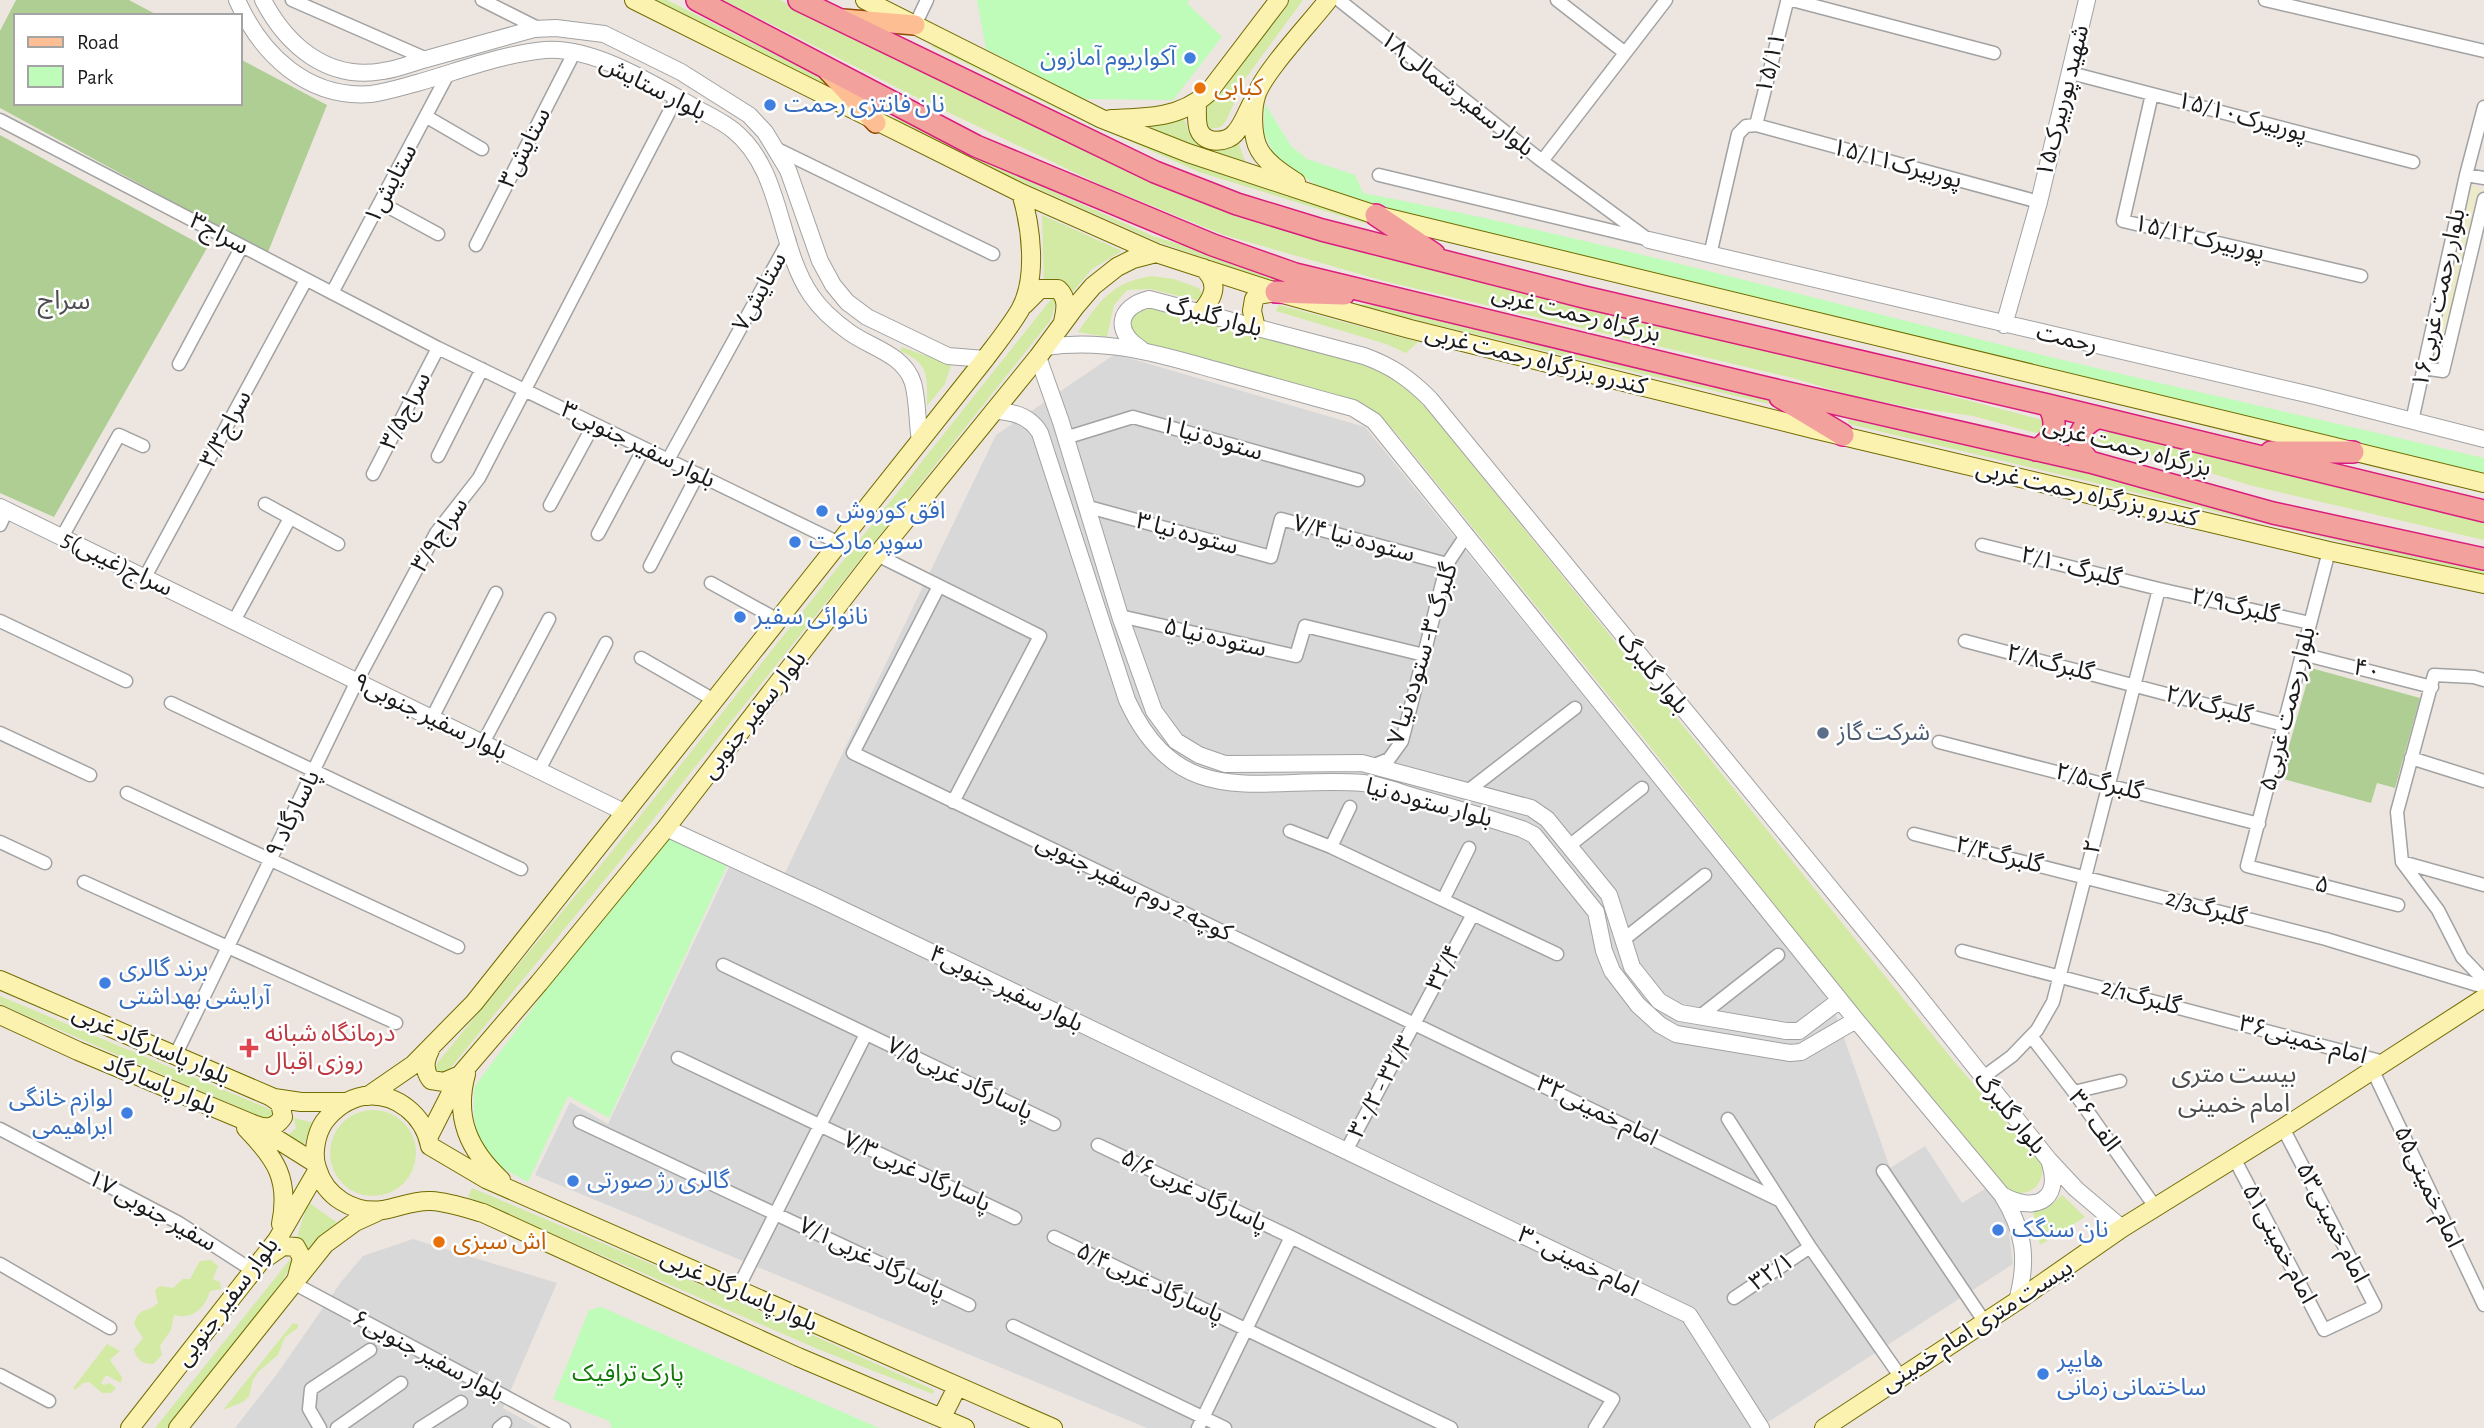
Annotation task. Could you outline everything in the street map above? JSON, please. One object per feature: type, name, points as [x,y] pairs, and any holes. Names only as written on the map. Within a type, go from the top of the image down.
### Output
[{"type":"highway","name":"بزرگراه رحمت غربی","points":[[697,0],[976,146],[1213,245],[1296,274],[2090,463],[2273,513],[2484,559]]},
{"type":"highway","name":"بزرگراه رحمت غربی","points":[[799,0],[1059,127],[1163,175],[1237,205],[1322,230],[1584,297],[2048,405],[2484,512]]},
{"type":"highway","points":[[1376,215],[1447,262]]},
{"type":"highway","points":[[1276,292],[1397,297]]},
{"type":"highway","points":[[1763,387],[1843,435]]},
{"type":"highway","points":[[2036,450],[2044,445],[2054,430],[2048,405]]},
{"type":"highway","points":[[2090,463],[2080,450],[2079,442],[2084,427],[2097,418]]},
{"type":"highway","points":[[2237,452],[2353,452]]},
{"type":"main road","name":"کندرو بزرگراه رحمت غربی","points":[[634,0],[1021,193],[1156,253],[1276,292],[1410,329],[1843,435],[2329,551],[2484,584]]},
{"type":"main road","points":[[865,0],[1102,119],[1188,153],[1376,215],[2484,483]]},
{"type":"main road","points":[[1102,119],[1172,115],[1197,103],[1208,93],[1279,0]]},
{"type":"main road","points":[[1197,103],[1199,131],[1206,138],[1225,140],[1235,134],[1272,70],[1328,0]]},
{"type":"main road","points":[[836,19],[915,25]]},
{"type":"main road","points":[[820,63],[876,123]]},
{"type":"main road","points":[[1256,95],[1254,129],[1257,146],[1280,171],[1316,195]]},
{"type":"main road","name":"بلوار سفیر جنوبی","points":[[368,1096],[413,1065],[474,1003],[985,359],[1021,308],[1027,288],[1031,247],[1021,193]]},
{"type":"main road","name":"بلوار سفیر جنوبی","points":[[429,1142],[466,1068],[540,983],[666,828],[877,555],[1042,352],[1074,307],[1103,277],[1133,259],[1156,253]]},
{"type":"main road","points":[[1200,313],[1213,295],[1214,282],[1203,268]]},
{"type":"main road","points":[[1021,308],[1040,289],[1058,289],[1066,302],[1062,325]]},
{"type":"main road","points":[[1256,328],[1252,311],[1254,299],[1259,295],[1276,292]]},
{"type":"main road","name":"بلوار پاسارگاد غربی","points":[[0,980],[271,1097],[301,1102],[347,1102]]},
{"type":"main road","name":"بیست متری امام خمینی","points":[[1824,1428],[2017,1301],[2122,1228],[2484,998]]},
{"type":"main road","name":"بلوار پاسارگاد","points":[[0,1015],[78,1051],[253,1124],[316,1167]]},
{"type":"main road","points":[[430,1050],[425,1063],[430,1080],[444,1082],[466,1068]]},
{"type":"main road","points":[[466,1068],[461,1104],[466,1131],[478,1157],[522,1196]]},
{"type":"main road","points":[[390,1207],[369,1211],[343,1203],[323,1184],[316,1167],[315,1144],[321,1127],[332,1112],[347,1102],[368,1096],[384,1097],[399,1102],[412,1111],[422,1123],[429,1142]]},
{"type":"main road","points":[[253,1124],[264,1128],[278,1124],[283,1117],[280,1103],[271,1097]]},
{"type":"main road","points":[[233,1116],[262,1144],[279,1171],[284,1187],[285,1205],[279,1234]]},
{"type":"main road","name":"بلوار پاسارگاد غربی","points":[[429,1142],[485,1179],[522,1196],[1053,1428]]},
{"type":"main road","name":"بلوار سفیر جنوبی","points":[[130,1428],[279,1234],[316,1167]]},
{"type":"main road","name":"بلوار پاسارگاد غربی","points":[[390,1207],[431,1201],[483,1213],[797,1357],[952,1424]]},
{"type":"main road","name":"بلوار سفیر جنوبی","points":[[178,1428],[325,1244],[340,1232],[390,1207]]},
{"type":"main road","points":[[253,1270],[277,1248],[289,1245],[296,1247],[302,1258],[300,1271],[293,1283]]},
{"type":"main road","points":[[952,1424],[957,1387]]},
{"type":"street","name":"بلوار ستایش","points":[[237,0],[257,37],[276,60],[306,80],[324,87],[350,93],[371,94],[503,58],[546,50],[575,51],[638,75],[732,129],[751,148],[764,169],[810,294],[827,315],[850,334],[903,365],[913,383],[920,441]]},
{"type":"street","name":"بلوار ستایش","points":[[263,0],[278,27],[303,52],[321,64],[339,71],[382,72],[540,29],[580,30],[608,36],[642,51],[720,94],[749,115],[777,149],[788,170],[820,261],[833,285],[848,303],[867,317],[948,356],[985,359]]},
{"type":"street","points":[[292,0],[427,59]]},
{"type":"street","points":[[482,0],[540,29]]},
{"type":"street","points":[[915,25],[927,0]]},
{"type":"street","name":"بلوار سفیر شمالی۱۸","points":[[1339,0],[1542,161],[1650,240]]},
{"type":"street","points":[[1557,0],[1624,52]]},
{"type":"street","points":[[1542,161],[1666,0]]},
{"type":"street","name":"شهید پوربیرک۱۵","points":[[2004,325],[2039,202],[2087,0]]},
{"type":"street","points":[[2265,0],[2484,51]]},
{"type":"street","points":[[1790,1],[1994,53]]},
{"type":"street","name":"۱۵/۱۱","points":[[1756,125],[1790,1]]},
{"type":"street","points":[[599,60],[608,36]]},
{"type":"street","name":"ستایش۳","points":[[476,245],[575,51]]},
{"type":"street","name":"پوربیرک۱۵/۱۰","points":[[2071,73],[2413,162]]},
{"type":"street","name":"ستایش۱","points":[[332,293],[449,74]]},
{"type":"street","name":"پوربیرک۱۵/۱۲","points":[[2152,94],[2123,221],[2361,276]]},
{"type":"street","name":"سراج۳/۹","points":[[357,681],[436,533],[479,478],[677,97]]},
{"type":"street","name":"بلوار رحمت غربی۱۶","points":[[2412,421],[2466,174],[2484,107]]},
{"type":"street","points":[[427,117],[482,149]]},
{"type":"street","name":"سراج۳","points":[[0,120],[438,348]]},
{"type":"street","points":[[1710,255],[1738,134],[1746,127],[1756,125]]},
{"type":"street","name":"پوربیرک۱۵/۱۱","points":[[1756,125],[2039,202]]},
{"type":"street","points":[[777,149],[993,254]]},
{"type":"street","points":[[2466,174],[2484,178]]},
{"type":"street","points":[[1379,175],[1650,240]]},
{"type":"street","points":[[2423,368],[2443,371],[2484,199]]},
{"type":"street","points":[[381,203],[438,234]]},
{"type":"street","name":"ستایش۷","points":[[668,460],[789,240]]},
{"type":"street","name":"رحمت","points":[[1650,240],[2484,439]]},
{"type":"street","points":[[179,364],[242,246]]},
{"type":"street","name":"سراج۳/۳","points":[[145,577],[306,280]]},
{"type":"street","name":"بلوار گلبرگ","points":[[1141,349],[1126,336],[1122,325],[1124,315],[1137,302],[1149,299],[1382,362],[1410,379],[1905,979],[2049,1160],[2076,1189],[2122,1228]]},
{"type":"street","points":[[886,353],[896,349],[900,342],[899,332]]},
{"type":"street","name":"بلوار گلبرگ","points":[[1042,352],[1075,343],[1141,349],[1353,408],[1374,421],[1856,1020],[2002,1195],[2021,1232],[2023,1278],[2017,1301]]},
{"type":"street","name":"بلوار سفیر جنوبی۳","points":[[438,348],[839,542]]},
{"type":"street","name":"سراج۳/۵","points":[[373,474],[438,348]]},
{"type":"street","name":"بلوار ستوده نیا","points":[[1042,352],[1065,439],[1120,616],[1154,711],[1176,741],[1199,755],[1225,764],[1362,764],[1531,808],[1547,819],[1609,895],[1632,967],[1659,1001],[1680,1013],[1799,1031],[1840,1000]]},
{"type":"street","points":[[438,456],[482,369]]},
{"type":"street","points":[[993,411],[1017,414],[1035,426],[1040,433]]},
{"type":"street","name":"ستوده نیا ۱","points":[[1065,439],[1133,417],[1359,480]]},
{"type":"street","points":[[1040,433],[1048,418],[1061,422]]},
{"type":"street","points":[[550,505],[594,424]]},
{"type":"street","name":"بلوار ستوده نیا","points":[[1040,433],[1127,700],[1136,720],[1151,742],[1173,762],[1220,782],[1364,783],[1522,829],[1534,835],[1596,912],[1604,951],[1612,971],[1638,1005],[1660,1025],[1676,1034],[1790,1053],[1801,1052],[1856,1020]]},
{"type":"street","points":[[62,537],[119,435],[143,446]]},
{"type":"street","points":[[598,534],[644,448]]},
{"type":"street","points":[[650,566],[698,474]]},
{"type":"street","points":[[265,504],[338,544]]},
{"type":"street","name":"ستوده نیا ۳","points":[[1085,506],[1271,556],[1276,539]]},
{"type":"street","name":"5سراج(غیبی)","points":[[2,514],[62,537],[234,621]]},
{"type":"street","points":[[234,621],[290,518]]},
{"type":"street","name":"ستوده نیا ۷/۴","points":[[1276,539],[1281,519],[1447,564]]},
{"type":"street","name":"گلبرگ ۳- ستوده نیا ۷","points":[[1372,766],[1389,759],[1402,741],[1447,564],[1467,534]]},
{"type":"street","name":"گلبرگ۲/۱۰","points":[[1982,545],[2159,589]]},
{"type":"street","name":"بلوار رحمت غربی۵","points":[[2248,866],[2329,551]]},
{"type":"street","points":[[877,555],[1040,636],[953,802]]},
{"type":"street","points":[[711,583],[778,620]]},
{"type":"street","name":"کوچه 2 دوم سفیر جنوبی","points":[[939,586],[853,754],[1415,1023]]},
{"type":"street","name":"۲","points":[[1982,1078],[2012,1056],[2031,1037],[2053,1002],[2159,589]]},
{"type":"street","name":"گلبرگ۲/۹","points":[[2159,589],[2310,623]]},
{"type":"street","points":[[432,718],[496,593]]},
{"type":"street","name":"ستوده نیا ۵","points":[[1120,616],[1296,656],[1305,626],[1424,654]]},
{"type":"street","points":[[483,743],[550,619]]},
{"type":"street","points":[[0,621],[126,681]]},
{"type":"street","name":"بلوار سفیر جنوبی۹","points":[[234,621],[626,813]]},
{"type":"street","name":"گلبرگ۲/۸","points":[[1965,641],[2135,684]]},
{"type":"street","points":[[539,770],[606,643]]},
{"type":"street","name":"۴۰","points":[[2302,654],[2433,681],[2474,677],[2484,680]]},
{"type":"street","points":[[641,658],[714,700]]},
{"type":"street","name":"پاسارگاد ۹","points":[[174,1056],[357,681]]},
{"type":"street","points":[[2433,681],[2397,812],[2402,862],[2438,910],[2462,957],[2484,980]]},
{"type":"street","name":"گلبرگ۲/۷","points":[[2135,684],[2284,724]]},
{"type":"street","points":[[172,703],[521,869]]},
{"type":"street","points":[[1469,790],[1575,708]]},
{"type":"street","points":[[0,733],[90,775]]},
{"type":"street","name":"گلبرگ۲/۵","points":[[1939,742],[2259,824]]},
{"type":"street","points":[[2410,758],[2484,781]]},
{"type":"street","points":[[1569,846],[1642,788]]},
{"type":"street","points":[[127,793],[458,947]]},
{"type":"street","points":[[1331,846],[1350,807]]},
{"type":"street","name":"بلوار سفیر جنوبی۴","points":[[666,828],[1346,1151]]},
{"type":"street","points":[[1290,831],[1331,846],[1557,954]]},
{"type":"street","name":"گلبرگ۲/۴","points":[[1914,834],[2085,877]]},
{"type":"street","points":[[0,842],[45,863]]},
{"type":"street","points":[[1443,900],[1469,848]]},
{"type":"street","points":[[2402,862],[2484,885]]},
{"type":"street","name":"۵","points":[[2248,866],[2398,905]]},
{"type":"street","points":[[1623,940],[1705,874]]},
{"type":"street","name":"2/3گلبرگ","points":[[2085,877],[2326,939],[2484,987]]},
{"type":"street","points":[[84,882],[396,1023]]},
{"type":"street","name":"۳۲/۴","points":[[1415,1023],[1473,914]]},
{"type":"street","name":"2/1گلبرگ","points":[[1962,951],[2222,1018]]},
{"type":"street","points":[[1699,1017],[1778,955]]},
{"type":"street","name":"پاسارگاد غربی۷/۵","points":[[723,965],[1054,1124]]},
{"type":"street","name":"امام خمینی۳۶","points":[[2222,1018],[2378,1066]]},
{"type":"street","points":[[1808,1024],[1816,1022],[1824,1027],[1823,1037],[1819,1042]]},
{"type":"street","name":"۳۰/۲ - ۳۲/۳","points":[[1346,1151],[1415,1023]]},
{"type":"street","name":"امام خمینی۳۲","points":[[1415,1023],[1779,1199]]},
{"type":"street","points":[[737,1290],[866,1034]]},
{"type":"street","name":"۳۶ الف","points":[[2031,1037],[2074,1092],[2156,1208]]},
{"type":"street","name":"پاسارگاد غربی۷/۳","points":[[678,1058],[1015,1218]]},
{"type":"street","name":"امام خمینی۵۵","points":[[2378,1066],[2484,1306]]},
{"type":"street","points":[[2074,1092],[2120,1081]]},
{"type":"street","points":[[1728,1119],[1810,1247],[1900,1376]]},
{"type":"street","name":"پاسارگاد غربی۷/۱","points":[[580,1122],[969,1305]]},
{"type":"street","name":"امام خمینی۵۳","points":[[2283,1128],[2375,1306],[2324,1330]]},
{"type":"street","name":"سفیر جنوبی ۱۷","points":[[0,1129],[178,1223],[253,1270]]},
{"type":"street","name":"پاسارگاد غربی۵/۶","points":[[1098,1145],[1291,1237],[1613,1399],[1595,1428]]},
{"type":"street","name":"امام خمینی۳۰","points":[[1346,1151],[1689,1315],[1761,1428]]},
{"type":"street","name":"امام خمینی۵۱","points":[[2234,1158],[2324,1330]]},
{"type":"street","points":[[2002,1195],[2016,1203],[2027,1205],[2046,1197],[2053,1180],[2049,1160]]},
{"type":"street","points":[[1883,1171],[1984,1321]]},
{"type":"street","name":"پاسارگاد غربی۵/۴","points":[[1054,1237],[1451,1428]]},
{"type":"street","points":[[1201,1423],[1291,1237]]},
{"type":"street","name":"۳۲/۱","points":[[1734,1298],[1810,1247]]},
{"type":"street","points":[[0,1264],[110,1328]]},
{"type":"street","name":"بلوار سفیر جنوبی۶","points":[[293,1283],[564,1428]]},
{"type":"street","points":[[1013,1326],[1201,1423],[1225,1428]]},
{"type":"street","points":[[320,1428],[309,1409],[311,1389],[370,1350]]},
{"type":"street","points":[[0,1375],[49,1401]]},
{"type":"street","points":[[337,1428],[401,1383]]},
{"type":"street","points":[[421,1428],[461,1402]]},
{"type":"shaded area","points":[[2471,185],[2482,189],[2440,362],[2429,361]]},
{"type":"shaded area","points":[[1115,354],[1365,427],[1831,1001],[1890,1168],[1925,1146],[1962,1203],[1988,1187],[2007,1217],[2013,1264],[1759,1428],[1147,1428],[535,1175],[570,1102],[608,1124],[732,861],[780,883],[996,435]]},
{"type":"shaded area","points":[[413,1239],[557,1283],[503,1408],[538,1428],[235,1428],[277,1374],[341,1282],[363,1256]]},
{"type":"green space","points":[[16,0],[129,0],[155,14],[14,14],[14,105],[242,105],[242,60],[327,105],[268,252],[0,108],[0,31]]},
{"type":"green space","points":[[651,0],[667,0],[831,82],[842,94]]},
{"type":"green space","points":[[723,0],[780,0],[982,102],[1117,166],[1182,193],[2039,419],[2047,423],[2049,428],[2040,434],[1973,416],[1853,396],[1793,378],[1384,281],[1224,235],[1101,185],[910,94]]},
{"type":"green space","points":[[977,0],[1189,0],[1187,3],[1222,37],[1173,100],[1083,99],[986,49]]},
{"type":"green space","points":[[1287,0],[1303,0],[1245,79],[1226,121],[1221,127],[1210,129],[1204,125],[1202,114],[1210,100],[1222,92]]},
{"type":"green space","points":[[938,43],[1372,220],[1377,227],[1199,172],[1064,112],[931,46]]},
{"type":"green space","points":[[1265,104],[1291,146],[1307,159],[1355,175],[1363,193],[1533,229],[2038,354],[2484,458],[2484,479],[1551,255],[1326,192],[1276,157],[1264,134]]},
{"type":"green space","points":[[901,117],[1022,177],[1153,236],[1316,286],[1274,282],[1158,242],[979,163],[889,119]]},
{"type":"green space","points":[[1184,118],[1188,131],[1197,141],[1237,139],[1248,169],[1147,128]]},
{"type":"green space","points":[[0,135],[207,248],[54,517],[0,493]]},
{"type":"green space","points":[[1042,215],[1122,251],[1092,269],[1071,294],[1044,284]]},
{"type":"green space","points":[[1151,276],[1174,279],[1199,288],[1203,296],[1196,300],[1150,289],[1127,290],[1114,305],[1107,337],[1078,332],[1108,295],[1126,283]]},
{"type":"green space","points":[[1052,298],[1057,300],[1050,321],[621,860],[448,1071],[442,1074],[434,1071],[438,1062],[605,860]]},
{"type":"green space","points":[[1348,304],[1374,305],[1771,399],[1790,409]]},
{"type":"green space","points":[[1279,305],[1418,342],[1406,353],[1386,344],[1276,311]]},
{"type":"green space","points":[[1147,306],[1362,362],[1389,375],[1409,390],[1445,431],[1952,1059],[2043,1165],[2039,1183],[2026,1192],[2012,1193],[1829,974],[1652,749],[1393,429],[1372,412],[1144,344],[1131,329],[1131,325],[1135,315]]},
{"type":"green space","points":[[902,347],[951,365],[945,384],[927,406],[925,372],[917,361],[900,351]]},
{"type":"green space","points":[[1848,419],[2023,457],[2484,570],[2484,576],[1849,424]]},
{"type":"green space","points":[[2100,432],[2112,432],[2484,522],[2484,540],[2249,485],[2160,457],[2104,446],[2097,440]]},
{"type":"green space","points":[[2311,668],[2420,698],[2395,788],[2377,783],[2371,803],[2280,778]]},
{"type":"green space","points":[[666,828],[733,853],[609,1118],[568,1096],[528,1182],[498,1164],[482,1144],[474,1116],[475,1086]]},
{"type":"green space","points":[[0,996],[277,1114],[270,1121],[0,1004]]},
{"type":"green space","points":[[365,1110],[381,1110],[404,1122],[413,1136],[416,1153],[413,1170],[404,1184],[381,1196],[365,1196],[349,1189],[337,1177],[330,1161],[330,1145],[337,1129],[349,1117]]},
{"type":"green space","points":[[294,1118],[314,1123],[301,1150],[286,1137],[296,1128]]},
{"type":"green space","points":[[472,1188],[715,1291],[934,1390],[933,1394],[820,1350],[468,1197]]},
{"type":"green space","points":[[2062,1195],[2085,1217],[2040,1245],[2033,1213],[2051,1205]]},
{"type":"green space","points":[[308,1202],[339,1224],[310,1254],[295,1244]]},
{"type":"green space","points":[[292,1257],[294,1260],[281,1283],[236,1347],[169,1428],[155,1428]]},
{"type":"green space","points":[[211,1260],[218,1266],[213,1279],[220,1282],[221,1289],[210,1291],[205,1303],[192,1314],[174,1315],[171,1330],[160,1346],[162,1355],[153,1364],[140,1361],[134,1349],[143,1338],[134,1324],[141,1312],[158,1303],[155,1290],[160,1286],[173,1288],[183,1279],[190,1279],[200,1261]]},
{"type":"green space","name":"پارک ترافیک","points":[[601,1307],[879,1428],[612,1428],[609,1421],[553,1399],[589,1310]]},
{"type":"green space","points":[[293,1323],[298,1324],[298,1328],[285,1337],[278,1355],[258,1372],[249,1396],[243,1402],[223,1410]]},
{"type":"green space","points":[[107,1344],[120,1351],[110,1360],[122,1377],[121,1383],[106,1375],[101,1383],[110,1383],[116,1388],[111,1393],[102,1393],[89,1382],[83,1383],[75,1390],[73,1388]]},
{"type":"place","name":"آکواریوم آمازون","points":[[1190,58]]},
{"type":"place","name":"کبابی","points":[[1200,88]]},
{"type":"place","name":"نان فانتزی رحمت","points":[[770,105]]},
{"type":"place","name":"افق کوروش","points":[[822,511]]},
{"type":"place","name":"سوپر مارکت","points":[[795,542]]},
{"type":"place","name":"نانوائی سفیر","points":[[740,617]]},
{"type":"place","name":"شرکت گاز","points":[[1823,733]]},
{"type":"place","name":"برند گالری آرایشی بهداشتی","points":[[105,983]]},
{"type":"place","name":"درمانگاه شبانه روزی اقبال","points":[[249,1048]]},
{"type":"place","name":"لوازم خانگی ابراهیمی","points":[[127,1113]]},
{"type":"place","name":"گالری رژ صورتی","points":[[573,1181]]},
{"type":"place","name":"نان سنگک","points":[[1998,1230]]},
{"type":"place","name":"اش سبزی","points":[[439,1242]]},
{"type":"place","name":"هایپر ساختمانی زمانی","points":[[2043,1374]]},
{"type":"district","name":"سراج","points":[[64,301]]},
{"type":"district","name":"بیست متری امام خمینی","points":[[2234,1089]]}]
